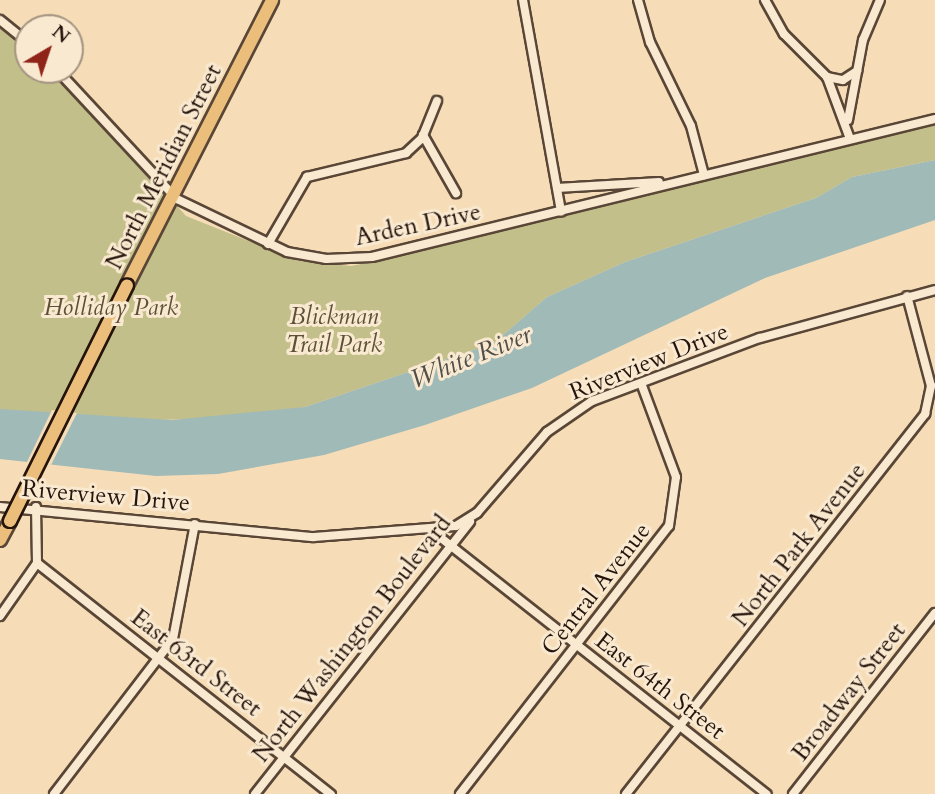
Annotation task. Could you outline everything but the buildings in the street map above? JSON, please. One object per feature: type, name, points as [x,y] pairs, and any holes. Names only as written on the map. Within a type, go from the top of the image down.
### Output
[{"type":"main road","name":"North Meridian Street","points":[[0,540],[272,0]]},
{"type":"street","points":[[638,0],[650,42],[691,126],[704,175]]},
{"type":"street","points":[[765,0],[784,34],[827,77],[848,123]]},
{"type":"street","points":[[850,139],[848,123],[857,71],[880,0]]},
{"type":"street","points":[[526,1],[561,212]]},
{"type":"street","points":[[0,20],[14,32]]},
{"type":"street","points":[[827,77],[843,80],[857,71]]},
{"type":"street","points":[[70,84],[173,196]]},
{"type":"street","points":[[268,244],[307,177],[400,156],[423,135],[437,101]]},
{"type":"street","name":"Arden Drive","points":[[173,196],[268,244],[317,259],[362,258],[561,212],[935,118]]},
{"type":"street","points":[[423,135],[456,193]]},
{"type":"street","name":"Arden Drive","points":[[557,188],[679,181]]},
{"type":"street","name":"Riverview Drive","points":[[0,507],[36,507],[314,537],[431,530],[461,524],[480,509],[552,427],[592,401],[772,334],[935,290]]},
{"type":"street","name":"North Park Avenue","points":[[626,794],[922,419],[933,392],[907,296]]},
{"type":"street","name":"Central Avenue","points":[[460,794],[577,646],[673,514],[673,468],[641,383]]},
{"type":"street","points":[[0,616],[37,563],[36,507]]},
{"type":"street","name":"North Washington Boulevard","points":[[255,794],[480,509]]},
{"type":"street","points":[[54,794],[160,659],[181,622],[195,524]]},
{"type":"street","name":"East 64th Street","points":[[431,530],[766,794]]},
{"type":"street","name":"East 63rd Street","points":[[37,563],[331,794]]},
{"type":"street","name":"Broadway Street","points":[[793,794],[935,613]]},
{"type":"green space","points":[[0,21],[14,32],[14,84],[68,84],[186,216],[299,261],[351,266],[387,259],[935,123],[935,160],[852,177],[816,198],[625,262],[547,297],[494,343],[305,407],[241,418],[110,421],[0,410]]},
{"type":"water","name":"White River","points":[[935,160],[935,220],[765,278],[532,388],[425,425],[324,455],[218,474],[156,476],[0,459],[0,409],[172,420],[305,407],[494,343],[547,297],[625,262],[816,198],[852,177]]},
{"type":"pier","points":[[52,410],[77,413],[51,465],[26,464]]},
{"type":"park label","name":"Holliday Park","points":[[111,308]]},
{"type":"park label","name":"Blickman Trail Park","points":[[334,331]]}]
